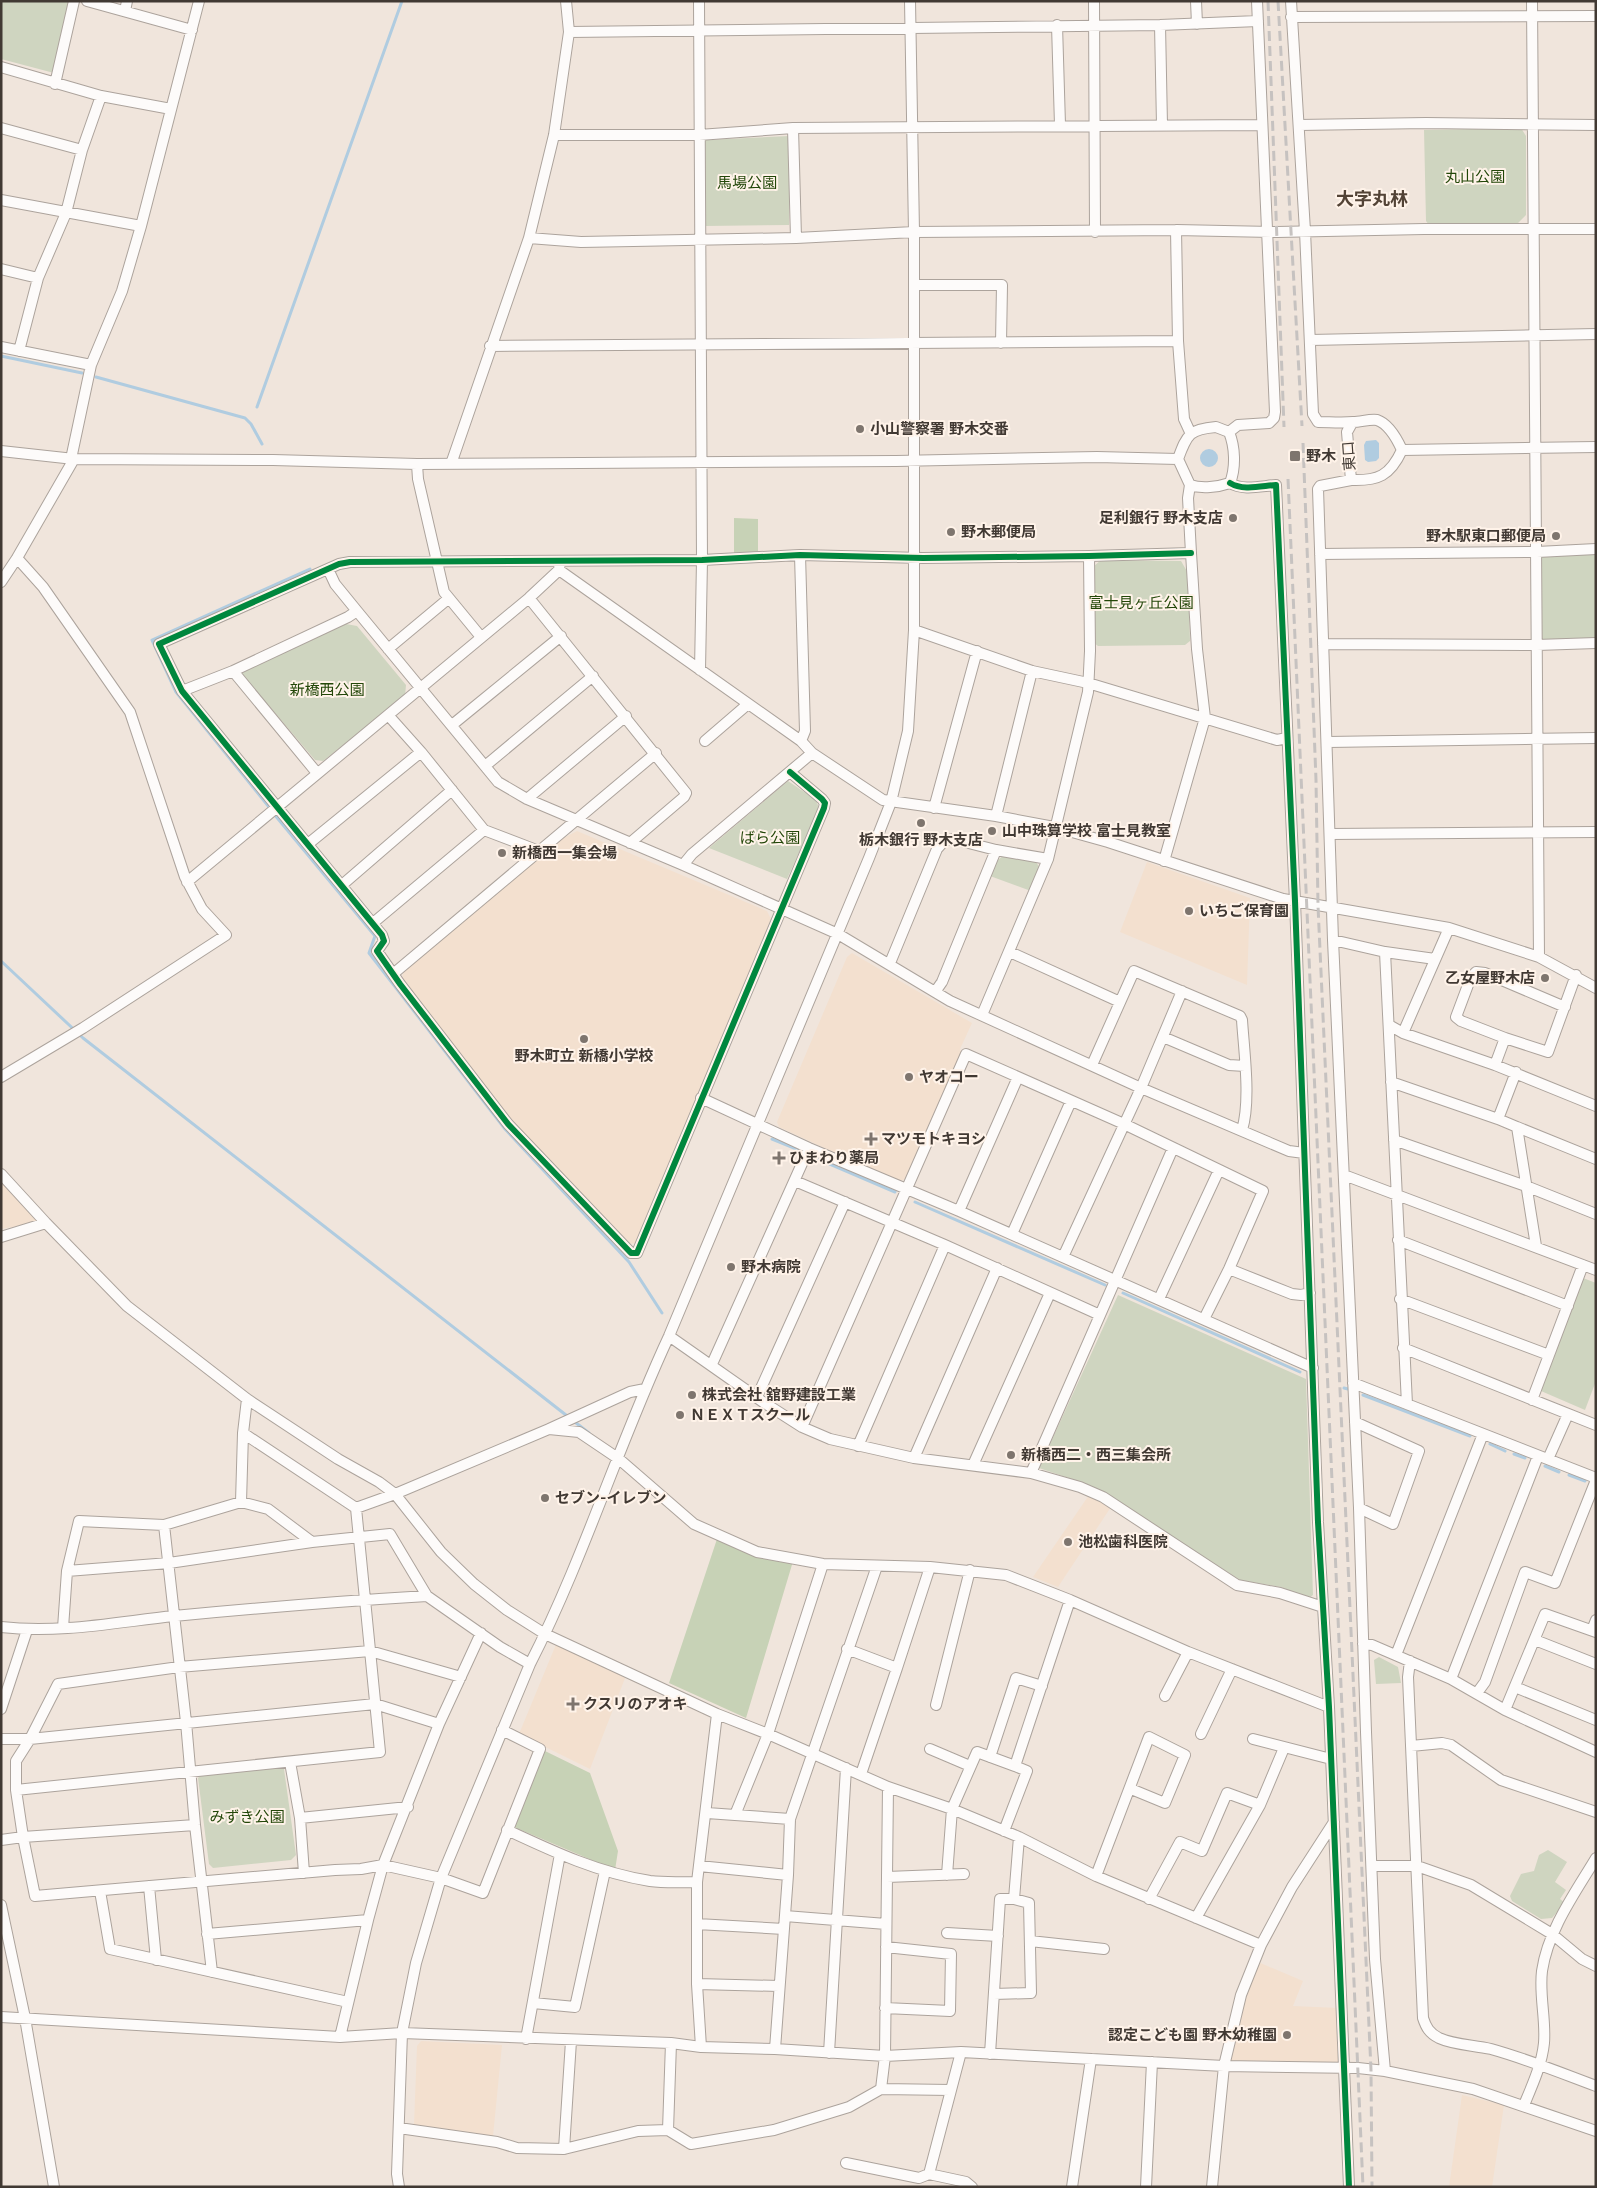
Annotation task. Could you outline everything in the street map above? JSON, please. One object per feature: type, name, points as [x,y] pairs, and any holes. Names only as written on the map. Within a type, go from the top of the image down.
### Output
[{"type":"street","points":[[55,84],[74,1]]},
{"type":"street","points":[[87,1],[126,6],[192,30]]},
{"type":"street","points":[[1,582],[17,558],[72,459],[91,365],[122,291],[141,226],[199,1]]},
{"type":"street","points":[[451,464],[490,346],[529,238],[554,135],[569,32],[566,1]]},
{"type":"street","points":[[699,1],[702,560],[700,670]]},
{"type":"street","points":[[399,2187],[402,2033],[416,1963],[441,1878],[530,1664],[545,1634],[645,1389],[838,934],[891,802],[908,731],[914,630],[914,232],[910,1]]},
{"type":"street","points":[[1094,1],[1095,232]]},
{"type":"street","points":[[1196,1],[1197,24]]},
{"type":"street","points":[[1229,432],[1238,425],[1269,423],[1274,418],[1257,1]]},
{"type":"street","points":[[1291,1],[1314,419],[1318,422],[1343,421],[1352,423]]},
{"type":"street","points":[[1532,1],[1540,957]]},
{"type":"street","points":[[1291,18],[1596,16]]},
{"type":"street","points":[[569,32],[699,29],[910,29],[1057,25],[1160,25],[1258,21]]},
{"type":"street","points":[[1057,25],[1060,125]]},
{"type":"street","points":[[1160,25],[1162,125]]},
{"type":"street","points":[[1,67],[101,96],[171,109]]},
{"type":"street","points":[[19,351],[38,278],[66,213],[82,150],[101,96]]},
{"type":"street","points":[[554,135],[699,135],[793,128],[1262,125]]},
{"type":"street","points":[[1299,125],[1596,125]]},
{"type":"street","points":[[1,128],[82,150]]},
{"type":"street","points":[[793,128],[796,238]]},
{"type":"street","points":[[1,200],[141,226]]},
{"type":"street","points":[[529,238],[581,242],[700,238],[796,238],[914,232],[1176,230],[1266,232],[1596,229]]},
{"type":"street","points":[[1176,230],[1178,341],[1184,419],[1190,432]]},
{"type":"street","points":[[1,270],[38,278]]},
{"type":"street","points":[[914,285],[1002,284],[1001,343]]},
{"type":"street","points":[[1310,340],[1596,334]]},
{"type":"street","points":[[490,346],[700,346],[1178,341]]},
{"type":"street","points":[[1,347],[91,365]]},
{"type":"street","name":"東口","points":[[1377,420],[1388,428],[1397,439],[1402,450],[1389,471],[1374,479],[1351,480],[1347,432],[1352,423],[1377,420]]},
{"type":"street","points":[[1164,860],[1205,718],[1191,553],[1188,498],[1190,485],[1178,459],[1190,432],[1202,428],[1216,427],[1229,432],[1232,440],[1234,466],[1230,483]]},
{"type":"street","points":[[1402,450],[1596,447]]},
{"type":"street","points":[[1,451],[72,459],[273,460],[417,464],[1088,457],[1178,459]]},
{"type":"street","points":[[417,464],[418,480],[444,592],[481,637]]},
{"type":"street","points":[[1351,480],[1320,486],[1318,489],[1328,742],[1333,940],[1359,1508],[1362,1644],[1375,1959],[1385,2071]]},
{"type":"street","points":[[1190,485],[1196,487],[1221,486],[1230,483],[1245,487],[1276,485],[1295,901],[1322,1607],[1329,1707],[1349,2187]]},
{"type":"street","points":[[1320,554],[1537,552],[1596,549]]},
{"type":"street","points":[[790,772],[822,799],[824,808],[637,1253],[631,1253],[508,1124],[378,955],[377,951],[384,938],[182,691],[159,644],[339,564],[350,562],[560,565],[800,555],[914,557],[1089,556],[1191,553]]},
{"type":"street","points":[[800,555],[806,731],[800,741]]},
{"type":"street","points":[[982,1015],[1048,859],[1054,827],[1088,692],[1090,651],[1089,556]]},
{"type":"street","points":[[1,1077],[83,1028],[226,935],[202,909],[187,882],[130,712],[43,587],[17,558]]},
{"type":"street","points":[[187,882],[317,772],[529,598],[560,565]]},
{"type":"street","points":[[560,565],[700,670],[800,741],[812,753],[877,797],[891,802],[996,816],[1054,827],[1164,860],[1283,899],[1449,928],[1540,957],[1576,975],[1596,988]]},
{"type":"street","points":[[328,569],[335,584],[498,782],[526,799],[683,865],[838,934],[890,963],[950,1001],[1141,1088],[1289,1151],[1304,1153]]},
{"type":"street","points":[[529,598],[656,753],[686,793],[684,797],[630,843]]},
{"type":"street","points":[[388,649],[448,599]]},
{"type":"street","points":[[182,691],[233,671],[357,611]]},
{"type":"street","points":[[914,630],[1032,671],[1088,683],[1277,740],[1287,738]]},
{"type":"street","points":[[452,725],[561,636]]},
{"type":"street","points":[[1323,644],[1537,645],[1596,643]]},
{"type":"street","points":[[934,808],[978,651]]},
{"type":"street","points":[[233,671],[317,772]]},
{"type":"street","points":[[996,816],[1032,671]]},
{"type":"street","points":[[485,766],[593,676]]},
{"type":"street","points":[[705,741],[748,704]]},
{"type":"street","points":[[388,715],[421,752],[484,830],[539,850]]},
{"type":"street","points":[[526,799],[626,716]]},
{"type":"street","points":[[1328,742],[1596,738]]},
{"type":"street","points":[[308,844],[421,752]]},
{"type":"street","points":[[393,974],[656,753]]},
{"type":"street","points":[[683,865],[692,854],[812,753]]},
{"type":"street","points":[[342,885],[452,790]]},
{"type":"street","points":[[372,923],[484,830]]},
{"type":"street","points":[[1330,834],[1596,832]]},
{"type":"street","points":[[890,963],[937,849],[944,841],[953,839],[996,850],[1048,859]]},
{"type":"street","points":[[935,992],[942,982],[996,850]]},
{"type":"street","points":[[1403,1033],[1449,928]]},
{"type":"street","points":[[1333,940],[1385,952],[1436,959]]},
{"type":"street","points":[[1010,952],[1120,1002]]},
{"type":"street","points":[[1385,952],[1400,1298],[1407,1404]]},
{"type":"street","points":[[1092,1065],[1134,971],[1240,1016],[1242,1020],[1245,1066],[1245,1119],[1242,1130]]},
{"type":"street","points":[[1565,1007],[1485,973],[1476,972],[1471,977],[1456,1017],[1461,1021],[1548,1052],[1565,1007],[1576,975]]},
{"type":"street","points":[[1063,1257],[1141,1088],[1182,991]]},
{"type":"street","points":[[1389,1025],[1403,1033],[1516,1072],[1596,1106]]},
{"type":"street","points":[[1163,1036],[1229,1065],[1245,1066]]},
{"type":"street","points":[[1495,1064],[1506,1038]]},
{"type":"street","points":[[802,1427],[966,1054],[1124,1124],[1263,1191],[1229,1269],[1204,1319]]},
{"type":"street","points":[[1498,1119],[1516,1072]]},
{"type":"street","points":[[959,1211],[1018,1077]]},
{"type":"street","points":[[1391,1082],[1498,1119],[1596,1159]]},
{"type":"street","points":[[701,1098],[809,1148],[1012,1234],[1313,1368]]},
{"type":"street","points":[[1012,1234],[1071,1101]]},
{"type":"street","points":[[1517,1127],[1536,1246]]},
{"type":"street","points":[[1394,1140],[1526,1186],[1596,1214]]},
{"type":"street","points":[[712,1364],[809,1148]]},
{"type":"street","points":[[1032,1473],[1173,1148]]},
{"type":"street","points":[[1159,1299],[1219,1170]]},
{"type":"street","points":[[1,1174],[46,1224],[127,1306],[246,1399],[338,1459],[379,1482],[394,1494],[441,1552],[474,1584],[507,1610],[545,1634],[717,1714],[768,1734],[888,1787],[952,1809],[1004,1831],[1096,1876],[1261,1945]]},
{"type":"street","points":[[1344,1175],[1596,1270]]},
{"type":"street","points":[[795,1181],[945,1245],[1100,1315]]},
{"type":"street","points":[[756,1397],[845,1202]]},
{"type":"street","points":[[1,1237],[46,1224]]},
{"type":"street","points":[[1398,1240],[1568,1306]]},
{"type":"street","points":[[858,1446],[945,1245]]},
{"type":"street","points":[[1532,1400],[1583,1265]]},
{"type":"street","points":[[914,1458],[997,1268]]},
{"type":"street","points":[[1229,1269],[1292,1294],[1310,1294]]},
{"type":"street","points":[[973,1465],[1050,1293]]},
{"type":"street","points":[[1400,1298],[1549,1355]]},
{"type":"street","points":[[669,1336],[802,1427],[830,1439],[914,1458],[1032,1473],[1080,1488],[1103,1497],[1237,1585],[1280,1593],[1322,1607]]},
{"type":"street","points":[[1403,1348],[1596,1425]]},
{"type":"street","points":[[1353,1383],[1596,1479],[1555,1583],[1525,1572],[1485,1682],[1477,1693]]},
{"type":"street","points":[[356,1508],[549,1429],[630,1392],[645,1389]]},
{"type":"street","points":[[241,1502],[246,1399]]},
{"type":"street","points":[[1451,1679],[1543,1458],[1568,1414]]},
{"type":"street","points":[[1355,1422],[1418,1451],[1394,1524],[1359,1508]]},
{"type":"street","points":[[549,1429],[579,1432],[618,1459],[694,1524],[757,1552],[823,1564],[930,1567],[1006,1575],[1070,1600],[1188,1652],[1329,1707]]},
{"type":"street","points":[[243,1433],[356,1508]]},
{"type":"street","points":[[1396,1655],[1483,1434]]},
{"type":"street","points":[[63,1628],[67,1571],[79,1521],[164,1525],[241,1502],[268,1509],[312,1542]]},
{"type":"street","points":[[16,1790],[380,1752],[356,1508]]},
{"type":"street","points":[[164,1525],[212,1972]]},
{"type":"street","points":[[67,1571],[168,1562],[312,1542],[390,1534],[427,1596],[480,1633],[530,1664]]},
{"type":"street","points":[[735,1815],[768,1734],[823,1564]]},
{"type":"street","points":[[776,2049],[790,1818],[877,1566]]},
{"type":"street","points":[[861,1774],[930,1567]]},
{"type":"street","points":[[936,1705],[970,1570]]},
{"type":"street","points":[[1,1627],[27,1630],[63,1628],[175,1616],[427,1596]]},
{"type":"street","points":[[1015,1766],[1070,1600]]},
{"type":"street","points":[[1505,1710],[1545,1614],[1594,1631],[1596,1620]]},
{"type":"street","points":[[1,1709],[27,1630]]},
{"type":"street","points":[[340,2037],[383,1865],[440,1724],[480,1633]]},
{"type":"street","points":[[1534,1640],[1596,1664]]},
{"type":"street","points":[[1362,1644],[1372,1645],[1451,1679],[1505,1710],[1596,1752]]},
{"type":"street","points":[[847,1649],[897,1668]]},
{"type":"street","points":[[461,1677],[370,1651],[179,1667],[58,1684],[30,1739],[16,1760],[16,1790],[35,1896],[361,1869],[383,1865],[441,1878],[483,1893],[540,1749],[502,1730]]},
{"type":"street","points":[[1165,1696],[1188,1652]]},
{"type":"street","points":[[1410,1661],[1408,1677],[1411,1746],[1423,2018],[1426,2026],[1430,2032],[1442,2039],[1491,2049],[1539,2064],[1596,2086]]},
{"type":"street","points":[[1201,1734],[1232,1669]]},
{"type":"street","points":[[990,1757],[1016,1678],[1042,1686]]},
{"type":"street","points":[[1515,1687],[1596,1720]]},
{"type":"street","points":[[1,1738],[30,1739],[375,1704],[440,1724]]},
{"type":"street","points":[[701,2047],[697,1984],[697,1882],[707,1812],[717,1714]]},
{"type":"street","points":[[1096,1876],[1131,1789],[1149,1737],[1186,1755],[1165,1803],[1131,1789]]},
{"type":"street","points":[[1253,1739],[1331,1759]]},
{"type":"street","points":[[1411,1746],[1442,1743],[1451,1745],[1501,1780],[1596,1812]]},
{"type":"street","points":[[1196,1918],[1260,1805],[1284,1748]]},
{"type":"street","points":[[930,1749],[970,1766]]},
{"type":"street","points":[[947,1875],[952,1809],[976,1752],[1027,1771],[1004,1831]]},
{"type":"street","points":[[290,1762],[300,1818],[304,1873]]},
{"type":"street","points":[[829,2052],[846,1768]]},
{"type":"street","points":[[881,2089],[885,2056],[888,1787]]},
{"type":"street","points":[[1149,1899],[1180,1842],[1202,1851],[1227,1793],[1260,1805]]},
{"type":"street","points":[[300,1818],[408,1807]]},
{"type":"street","points":[[707,1812],[790,1818]]},
{"type":"street","points":[[1212,2187],[1224,2066],[1242,1995],[1261,1945],[1292,1887],[1334,1822]]},
{"type":"street","points":[[1,1840],[195,1825]]},
{"type":"street","points":[[507,1830],[560,1854],[605,1871],[651,1881],[697,1882]]},
{"type":"street","points":[[1014,1900],[1019,1838]]},
{"type":"street","points":[[526,2039],[560,1854]]},
{"type":"street","points":[[1524,2105],[1539,2064],[1544,2043],[1541,1991],[1542,1969],[1552,1934],[1596,1858]]},
{"type":"street","points":[[699,1866],[788,1875]]},
{"type":"street","points":[[1372,1866],[1417,1866],[1471,1885],[1552,1934],[1582,1959],[1596,1966]]},
{"type":"street","points":[[532,2003],[575,2007],[605,1871]]},
{"type":"street","points":[[887,1877],[964,1874]]},
{"type":"street","points":[[149,1886],[156,1960]]},
{"type":"street","points":[[100,1891],[110,1949],[348,2002]]},
{"type":"street","points":[[990,2054],[1000,1898],[1029,1903],[1031,1993],[994,1994]]},
{"type":"street","points":[[1,1905],[24,2018],[54,2187]]},
{"type":"street","points":[[785,1916],[886,1924]]},
{"type":"street","points":[[207,1934],[368,1920]]},
{"type":"street","points":[[697,1924],[784,1929]]},
{"type":"street","points":[[947,1933],[998,1936]]},
{"type":"street","points":[[1030,1941],[1104,1949]]},
{"type":"street","points":[[885,2008],[950,2011],[951,1954],[886,1947]]},
{"type":"street","points":[[697,1984],[780,1986]]},
{"type":"street","points":[[1,2017],[340,2037],[402,2033],[571,2041],[671,2043],[701,2047],[776,2049],[885,2056],[961,2052],[1224,2066],[1358,2068],[1385,2071],[1473,2089],[1596,2131]]},
{"type":"street","points":[[564,2149],[571,2041]]},
{"type":"street","points":[[668,2130],[671,2043]]},
{"type":"street","points":[[929,2174],[961,2052]]},
{"type":"street","points":[[1072,2187],[1091,2059]]},
{"type":"street","points":[[1146,2187],[1152,2062]]},
{"type":"street","points":[[399,2128],[497,2142],[517,2148],[564,2149],[638,2131],[668,2130],[691,2144],[774,2130],[849,2107],[881,2089],[951,2090]]},
{"type":"street","points":[[846,2162],[919,2178],[929,2174],[966,2182],[972,2187]]},
{"type":"shaded area","name":"野木町立 新橋小学校","points":[[577,831],[767,911],[771,919],[638,1243],[628,1244],[512,1123],[402,979],[404,970],[558,841]]},
{"type":"shaded area","name":"いちご保育園","points":[[1147,862],[1250,898],[1247,985],[1120,932]]},
{"type":"shaded area","points":[[852,953],[972,1023],[960,1049],[962,1057],[907,1178],[898,1182],[779,1127],[777,1122],[847,957]]},
{"type":"shaded area","points":[[1,1179],[39,1222],[1,1229]]},
{"type":"shaded area","points":[[1089,1495],[1111,1507],[1058,1587],[1033,1577]]},
{"type":"shaded area","name":"クスリのアオキ","points":[[557,1642],[627,1673],[590,1769],[519,1734]]},
{"type":"shaded area","name":"認定こども園 野木幼稚園","points":[[1258,1962],[1303,1981],[1293,2006],[1338,2008],[1339,2063],[1229,2061],[1245,2000]]},
{"type":"shaded area","points":[[421,2041],[502,2045],[493,2136],[414,2125],[417,2046]]},
{"type":"shaded area","points":[[1462,2095],[1504,2105],[1492,2187],[1449,2187]]},
{"type":"green space","points":[[1,1],[71,1],[54,73],[1,59]]},
{"type":"green space","name":"丸山公園","points":[[1521,128],[1526,136],[1526,215],[1517,224],[1429,225],[1426,221],[1424,130]]},
{"type":"green space","name":"馬場公園","points":[[789,136],[789,225],[705,226],[705,140]]},
{"type":"green space","points":[[734,518],[758,519],[758,554],[734,554]]},
{"type":"green space","points":[[1596,553],[1596,642],[1538,644],[1539,554]]},
{"type":"green space","name":"富士見ヶ丘公園","points":[[1101,560],[1181,561],[1188,573],[1190,641],[1185,645],[1098,646],[1094,643],[1093,567]]},
{"type":"green space","name":"新橋西公園","points":[[346,624],[357,626],[406,685],[405,696],[323,761],[315,760],[241,673]]},
{"type":"green space","name":"ばら公園","points":[[788,781],[816,800],[819,808],[787,879],[709,848]]},
{"type":"green space","points":[[1003,856],[1036,862],[1040,868],[1031,891],[990,876],[995,862]]},
{"type":"green space","points":[[1583,1278],[1596,1283],[1596,1381],[1585,1410],[1541,1391]]},
{"type":"green space","points":[[1118,1295],[1306,1379],[1313,1595],[1309,1598],[1281,1587],[1240,1580],[1092,1486],[1039,1468]]},
{"type":"green space","points":[[718,1536],[794,1558],[746,1718],[669,1683]]},
{"type":"green space","points":[[1379,1657],[1398,1667],[1401,1683],[1376,1684],[1374,1660]]},
{"type":"green space","points":[[545,1751],[590,1773],[618,1851],[615,1870],[514,1827]]},
{"type":"green space","name":"みずき公園","points":[[280,1766],[284,1769],[296,1855],[291,1860],[213,1868],[209,1864],[198,1778],[202,1774]]},
{"type":"green space","points":[[1548,1850],[1567,1862],[1555,1882],[1566,1890],[1560,1899],[1565,1903],[1552,1918],[1541,1919],[1512,1901],[1510,1896],[1521,1874],[1534,1871],[1539,1855]]},
{"type":"water","points":[[1376,440],[1379,443],[1379,458],[1376,461],[1368,462],[1365,460],[1364,445],[1366,441]]},
{"type":"water","points":[[1209,449],[1215,452],[1218,458],[1215,464],[1209,467],[1203,464],[1200,458],[1203,452]]},
{"type":"waterway","points":[[257,407],[402,1]]},
{"type":"waterway","points":[[1,356],[82,373]]},
{"type":"waterway","points":[[96,377],[245,418],[251,424],[262,444]]},
{"type":"waterway","points":[[269,807],[176,692],[152,640],[310,569]]},
{"type":"waterway","points":[[274,814],[375,936],[369,953],[505,1129],[629,1262],[662,1313]]},
{"type":"waterway","points":[[1,961],[83,1038],[589,1433]]},
{"type":"waterway","points":[[772,1139],[799,1150]]},
{"type":"waterway","points":[[818,1159],[895,1192]]},
{"type":"waterway","points":[[915,1202],[1105,1285]]},
{"type":"waterway","points":[[1123,1293],[1300,1372]]},
{"type":"waterway","points":[[1344,1388],[1348,1389]]},
{"type":"waterway","points":[[1363,1395],[1470,1436]]},
{"type":"waterway","points":[[1490,1444],[1505,1451]]},
{"type":"waterway","points":[[1514,1454],[1525,1458]]},
{"type":"waterway","points":[[1545,1466],[1559,1472]]},
{"type":"waterway","points":[[1569,1475],[1585,1481]]},
{"type":"railway","points":[[1268,1],[1284,427]]},
{"type":"railway","points":[[1278,1],[1302,426]]},
{"type":"railway","points":[[1303,443],[1316,780],[1318,906],[1371,2070],[1372,2187]]},
{"type":"railway","points":[[1288,479],[1363,2187]]},
{"type":"cycle path","points":[[1230,483],[1241,487],[1276,485],[1295,901],[1318,1522],[1329,1707],[1349,2187]]},
{"type":"cycle path","points":[[790,772],[822,799],[825,803],[824,808],[637,1253],[631,1253],[508,1124],[400,984],[377,951],[384,941],[382,935],[182,691],[159,644],[339,564],[350,562],[702,560],[800,555],[923,558],[1191,553]]},
{"type":"place","name":"小山警察署 野木交番","points":[[860,429]]},
{"type":"place","name":"野木","points":[[1295,456]]},
{"type":"place","name":"足利銀行 野木支店","points":[[1233,518]]},
{"type":"place","name":"野木郵便局","points":[[951,532]]},
{"type":"place","name":"野木駅東口郵便局","points":[[1556,536]]},
{"type":"place","name":"栃木銀行 野木支店","points":[[921,823]]},
{"type":"place","name":"山中珠算学校 富士見教室","points":[[992,831]]},
{"type":"place","name":"新橋西一集会場","points":[[502,853]]},
{"type":"place","name":"いちご保育園","points":[[1189,911]]},
{"type":"place","name":"乙女屋野木店","points":[[1545,978]]},
{"type":"place","name":"野木町立 新橋小学校","points":[[584,1039]]},
{"type":"place","name":"ヤオコー","points":[[909,1077]]},
{"type":"place","name":"マツモトキヨシ","points":[[871,1139]]},
{"type":"place","name":"ひまわり薬局","points":[[779,1158]]},
{"type":"place","name":"野木病院","points":[[731,1267]]},
{"type":"place","name":"株式会社 舘野建設工業","points":[[692,1395]]},
{"type":"place","name":"ＮＥＸＴスクール","points":[[680,1415]]},
{"type":"place","name":"新橋西二・西三集会所","points":[[1011,1455]]},
{"type":"place","name":"セブン-イレブン","points":[[545,1498]]},
{"type":"place","name":"池松歯科医院","points":[[1068,1542]]},
{"type":"place","name":"クスリのアオキ","points":[[573,1704]]},
{"type":"place","name":"認定こども園 野木幼稚園","points":[[1287,2035]]},
{"type":"district","name":"大字丸林","points":[[1372,199]]}]
